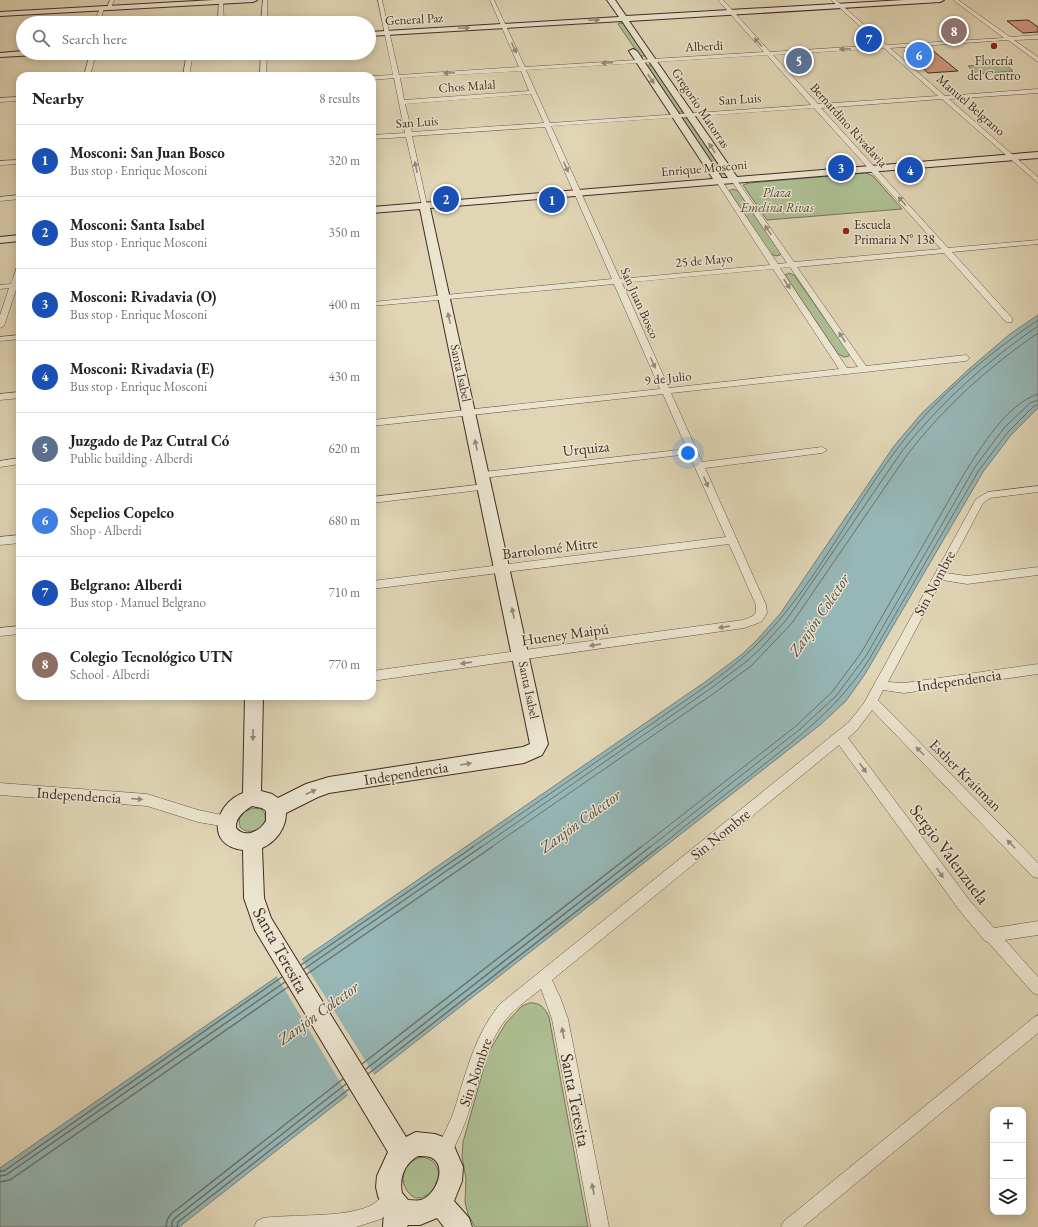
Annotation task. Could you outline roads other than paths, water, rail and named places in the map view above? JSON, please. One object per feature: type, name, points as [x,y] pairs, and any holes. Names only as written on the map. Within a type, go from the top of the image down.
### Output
[{"type":"main road","points":[[0,14],[253,0]]},
{"type":"main road","name":"Gregorio Matorras","points":[[611,0],[734,180]]},
{"type":"main road","name":"General Paz","points":[[376,33],[940,0]]},
{"type":"main road","name":"Gregorio Matorras","points":[[628,43],[719,181]]},
{"type":"main road","points":[[0,55],[16,54]]},
{"type":"main road","name":"Enrique Mosconi","points":[[376,210],[1038,155]]},
{"type":"main road","name":"Santa Isabel","points":[[424,205],[522,655],[539,738],[538,747]]},
{"type":"main road","points":[[0,240],[16,238]]},
{"type":"main road","points":[[252,798],[254,700]]},
{"type":"main road","name":"Independencia","points":[[275,808],[313,790],[329,785],[524,755],[533,752],[538,747]]},
{"type":"main road","points":[[246,799],[264,799],[273,804],[275,808],[277,819],[273,829],[264,838],[252,842],[240,842],[231,836],[228,831],[227,821],[229,815],[236,806],[246,799]]},
{"type":"main road","name":"Santa Teresita","points":[[252,842],[252,880],[255,906],[264,928],[402,1152]]},
{"type":"main road","points":[[423,1144],[431,1145],[443,1153],[450,1166],[452,1182],[442,1205],[436,1210],[423,1216],[395,1211],[390,1191],[390,1174],[396,1158],[408,1147],[423,1144]]},
{"type":"main road","points":[[442,1205],[460,1227]]},
{"type":"street","points":[[101,16],[112,0]]},
{"type":"street","points":[[264,16],[265,0]]},
{"type":"street","name":"Santa Isabel","points":[[380,0],[424,205]]},
{"type":"street","name":"San Juan Bosco","points":[[492,0],[761,605],[762,613],[760,616]]},
{"type":"street","name":"Bernardino Rivadavia","points":[[720,0],[1010,320]]},
{"type":"street","name":"Manuel Belgrano","points":[[833,0],[1038,181]]},
{"type":"street","points":[[955,0],[1038,60]]},
{"type":"street","points":[[221,1],[221,16]]},
{"type":"street","name":"Alberdi","points":[[376,78],[1038,37]]},
{"type":"street","points":[[88,72],[91,60]]},
{"type":"street","points":[[187,72],[189,60]]},
{"type":"street","points":[[263,72],[264,60]]},
{"type":"street","name":"San Luis","points":[[376,137],[1038,91]]},
{"type":"street","name":"Chos Malal","points":[[402,102],[533,92]]},
{"type":"street","points":[[0,100],[16,99]]},
{"type":"street","points":[[0,163],[16,162]]},
{"type":"street","name":"Gregorio Matorras","points":[[734,180],[864,370]]},
{"type":"street","name":"Gregorio Matorras","points":[[719,181],[845,372]]},
{"type":"street","points":[[0,199],[16,197]]},
{"type":"street","name":"25 de Mayo","points":[[376,304],[1038,242]]},
{"type":"street","points":[[0,287],[16,285]]},
{"type":"street","points":[[0,326],[16,287]]},
{"type":"street","points":[[0,339],[16,337]]},
{"type":"street","name":"9 de Julio","points":[[376,423],[966,358]]},
{"type":"street","points":[[0,397],[16,395]]},
{"type":"street","points":[[699,466],[822,450]]},
{"type":"street","name":"Urquiza","points":[[376,499],[484,481],[693,451]]},
{"type":"street","points":[[0,464],[16,462]]},
{"type":"street","name":"Sin Nombre","points":[[443,1153],[460,1116],[476,1061],[490,1027],[505,1008],[859,720],[880,685],[977,503],[983,498],[992,495],[1038,489]]},
{"type":"street","points":[[0,541],[16,539]]},
{"type":"street","name":"Bartolomé Mitre","points":[[376,585],[732,540]]},
{"type":"street","points":[[939,575],[963,580],[1038,572]]},
{"type":"street","name":"Hueney Maipú","points":[[376,675],[744,624],[754,622],[760,616]]},
{"type":"street","points":[[0,632],[16,630]]},
{"type":"street","name":"Independencia","points":[[880,685],[890,688],[904,688],[1038,669]]},
{"type":"street","name":"Esther Kraitman","points":[[871,701],[1038,872]]},
{"type":"street","name":"Sergio Valenzuela","points":[[840,737],[954,891],[990,936],[1038,988]]},
{"type":"street","name":"Independencia","points":[[0,790],[147,800],[198,816],[227,821]]},
{"type":"street","points":[[990,936],[1038,928]]},
{"type":"street","name":"Santa Teresita","points":[[543,977],[553,997],[560,1019],[600,1227]]},
{"type":"street","points":[[790,1227],[1038,1023]]},
{"type":"street","points":[[263,1227],[337,1223],[357,1220],[374,1213],[395,1211]]},
{"type":"water","name":"Zanjón Colector","points":[[1038,315],[1038,408],[1011,435],[983,472],[865,674],[846,701],[820,725],[179,1227],[0,1227],[0,1168],[705,682],[741,655],[756,641],[780,614],[894,446],[922,413],[969,369],[1010,334]]},
{"type":"place","name":"Colegio Tecnológico UTN","points":[[954,31]]},
{"type":"place","name":"Belgrano: Alberdi","points":[[869,39]]},
{"type":"place","name":"Florería del Centro","points":[[994,46]]},
{"type":"place","name":"Sepelios Copelco","points":[[919,55]]},
{"type":"place","name":"Juzgado de Paz Cutral Có","points":[[799,61]]},
{"type":"place","name":"Mosconi: Rivadavia (O)","points":[[841,168]]},
{"type":"place","name":"Mosconi: Rivadavia (E)","points":[[910,170]]},
{"type":"place","name":"Mosconi: Santa Isabel","points":[[446,199]]},
{"type":"place","name":"Mosconi: San Juan Bosco","points":[[552,200]]},
{"type":"place","name":"Escuela Primaria N° 138","points":[[846,231]]},
{"type":"park label","name":"Plaza Emelina Rivas","points":[[777,200]]}]
